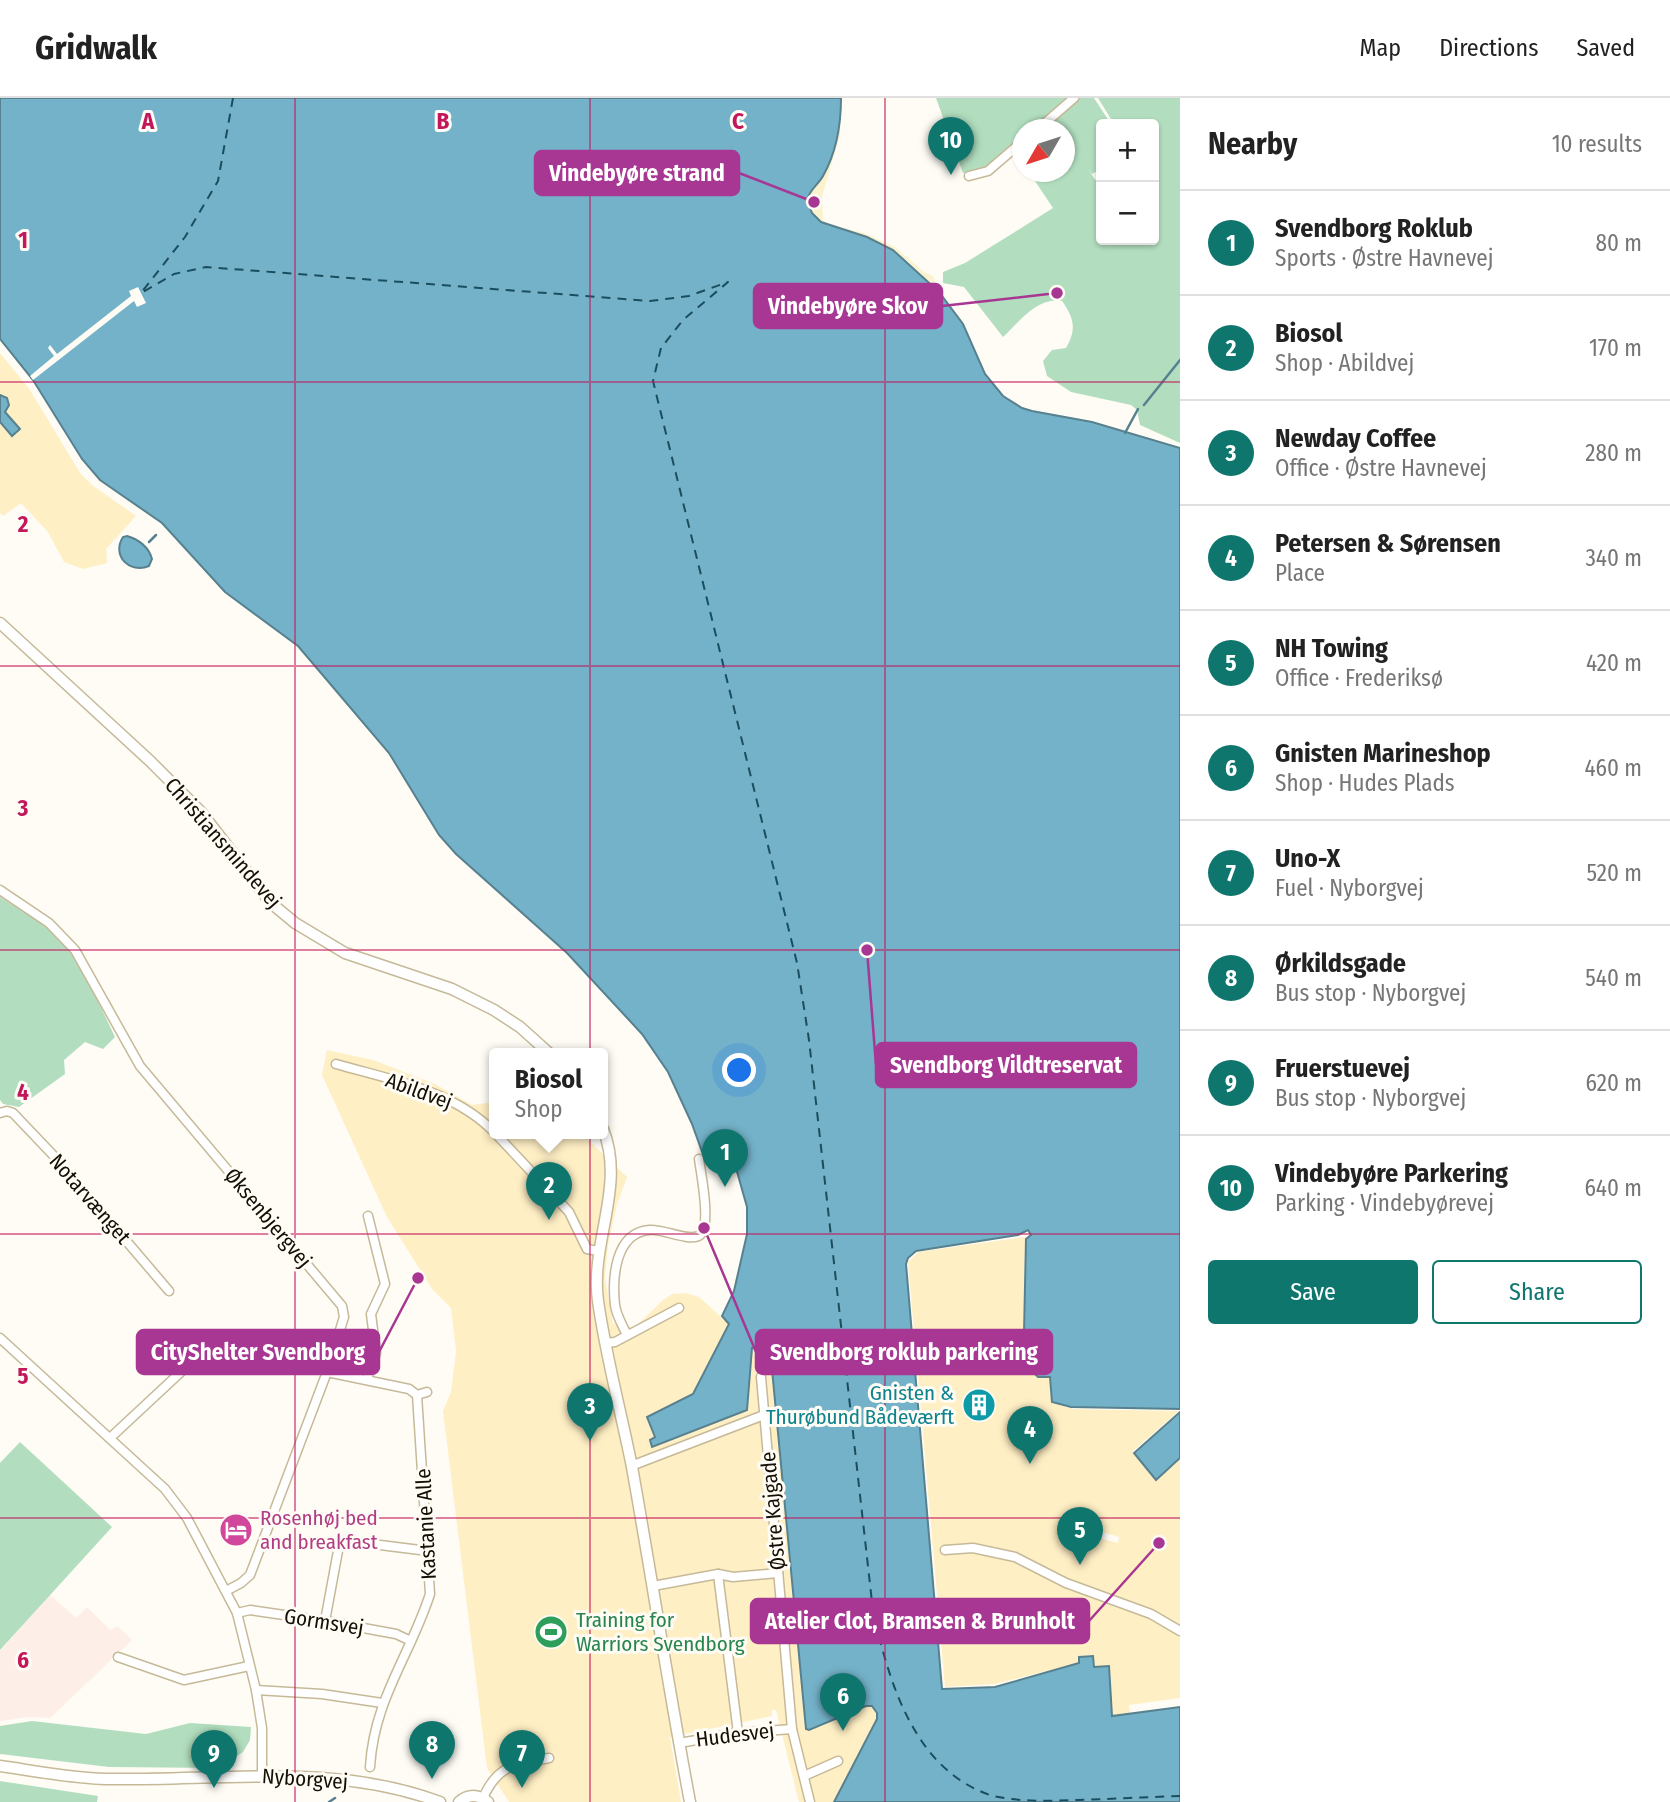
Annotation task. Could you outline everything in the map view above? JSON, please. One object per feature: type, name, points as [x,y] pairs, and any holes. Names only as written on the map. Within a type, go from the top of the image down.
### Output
[{"type":"street","points":[[1050,119],[1074,98]]},
{"type":"street","points":[[969,176],[988,171],[1012,150]]},
{"type":"street","name":"Christiansmindevej","points":[[0,623],[150,761],[201,812],[271,903],[295,923],[345,953],[462,994],[494,1010],[520,1027],[543,1048]]},
{"type":"street","name":"Øksenbjergvej","points":[[0,890],[49,923],[75,950],[140,1066],[342,1306],[344,1317],[327,1373],[250,1575],[226,1591]]},
{"type":"street","name":"Abildvej","points":[[336,1064],[421,1088],[464,1108],[489,1129]]},
{"type":"street","name":"Notarvænget","points":[[4,1112],[13,1113],[53,1156],[169,1291]]},
{"type":"street","name":"Abildvej","points":[[500,1139],[567,1210],[587,1249],[598,1251]]},
{"type":"street","points":[[608,1139],[612,1186],[598,1251],[598,1299],[653,1586],[690,1802]]},
{"type":"street","points":[[627,1335],[615,1307],[618,1258],[624,1244],[635,1234],[645,1230],[656,1229],[690,1238],[702,1234],[704,1205],[699,1159]]},
{"type":"street","points":[[367,1379],[376,1353],[371,1314],[385,1283],[368,1216]]},
{"type":"street","points":[[606,1343],[615,1342],[679,1308]]},
{"type":"street","points":[[0,1339],[165,1489],[187,1518],[237,1613],[256,1690],[262,1728],[262,1775]]},
{"type":"street","points":[[110,1438],[212,1343]]},
{"type":"street","points":[[327,1373],[409,1389],[417,1395],[427,1392]]},
{"type":"street","name":"Østre Kajgade","points":[[761,1377],[792,1729],[810,1802]]},
{"type":"street","name":"Kastanie Alle","points":[[370,1768],[374,1728],[382,1703],[430,1594],[417,1395]]},
{"type":"street","points":[[631,1466],[764,1415]]},
{"type":"street","points":[[326,1621],[340,1540],[428,1551]]},
{"type":"street","points":[[945,1550],[970,1548],[1015,1556],[1066,1583],[1151,1614],[1180,1631]]},
{"type":"street","points":[[653,1586],[718,1574],[733,1577],[778,1573]]},
{"type":"street","points":[[718,1574],[738,1733]]},
{"type":"street","name":"Gormsvej","points":[[237,1613],[250,1610],[326,1621],[396,1633],[411,1641]]},
{"type":"street","points":[[118,1657],[184,1680],[249,1666]]},
{"type":"street","points":[[256,1690],[322,1694],[382,1703]]},
{"type":"street","name":"Hudesvej","points":[[679,1743],[738,1733],[792,1729]]},
{"type":"street","points":[[459,1802],[472,1796],[485,1800],[491,1782],[502,1770],[520,1763],[549,1758]]},
{"type":"street","points":[[804,1776],[838,1761]]},
{"type":"street","name":"Nyborgvej","points":[[0,1766],[104,1779],[262,1775],[319,1777],[409,1792],[440,1802]]},
{"type":"shaded area","points":[[0,353],[30,390],[80,473],[92,485],[136,516],[106,549],[107,563],[83,569],[64,562],[48,532],[21,503],[3,516],[0,513]]},
{"type":"shaded area","points":[[327,1050],[373,1060],[435,1084],[472,1105],[489,1103],[489,1139],[587,1139],[627,1177],[617,1204],[608,1245],[605,1278],[613,1323],[634,1328],[663,1300],[672,1294],[685,1293],[699,1297],[729,1324],[693,1394],[655,1438],[653,1447],[752,1347],[770,1348],[806,1728],[809,1730],[866,1706],[872,1706],[877,1713],[877,1719],[834,1802],[799,1802],[776,1710],[772,1710],[772,1716],[670,1737],[681,1802],[509,1802],[487,1768],[443,1411],[451,1392],[456,1351],[451,1308],[432,1289],[387,1217],[322,1075]]},
{"type":"shaded area","points":[[1025,1237],[1023,1364],[1038,1378],[1050,1378],[1051,1402],[1073,1409],[1179,1411],[1132,1452],[1156,1479],[1180,1458],[1180,1698],[1129,1705],[1130,1714],[1111,1716],[1109,1667],[1094,1666],[1093,1655],[1078,1656],[1078,1663],[995,1684],[945,1687],[908,1262],[918,1252]],"holes":[[[1085,1527],[1119,1537],[1118,1543],[1083,1534]]]},
{"type":"shaded area","points":[[50,1595],[76,1618],[87,1607],[110,1630],[117,1626],[132,1640],[50,1718],[29,1717],[0,1721],[0,1651]]},
{"type":"green space","points":[[936,98],[1094,98],[1108,119],[1096,119],[1096,172],[1092,174],[1088,168],[1095,180],[1096,180],[1096,245],[1159,245],[1159,119],[1111,119],[1098,98],[1180,98],[1180,443],[1140,425],[1137,410],[1131,405],[1071,392],[1047,376],[1043,361],[1052,350],[1066,348],[1072,335],[1073,324],[1062,301],[1037,306],[1003,337],[964,287],[943,283],[943,272],[965,263],[1053,208],[1036,182],[1075,182],[1075,119],[1012,119],[1012,145],[986,169],[963,173]]},
{"type":"green space","points":[[0,897],[44,925],[71,953],[115,1037],[103,1049],[85,1042],[64,1060],[65,1074],[19,1107],[3,1104],[0,1100]]},
{"type":"green space","points":[[20,1442],[112,1527],[0,1650],[0,1463]]},
{"type":"green space","points":[[32,1721],[146,1734],[190,1723],[251,1727],[250,1740],[243,1752],[219,1768],[109,1767],[0,1754],[0,1726]]},
{"type":"green space","points":[[0,1781],[98,1796],[97,1802],[0,1802]]},
{"type":"sand","points":[[841,112],[840,135],[822,197],[823,220],[829,225],[864,233],[895,247],[924,272],[933,276],[939,292],[898,253],[867,237],[840,230],[821,222],[809,209],[807,197],[829,163]]},
{"type":"water","points":[[0,98],[841,98],[839,128],[831,158],[807,200],[812,213],[821,222],[867,237],[893,250],[939,292],[963,324],[985,374],[1003,396],[1032,411],[1092,422],[1180,448],[1180,1409],[1071,1407],[1052,1402],[1050,1377],[1038,1377],[1025,1364],[1025,1353],[1033,1341],[1024,1333],[1026,1239],[1031,1235],[1028,1230],[1018,1235],[916,1251],[906,1264],[942,1689],[995,1687],[1079,1663],[1079,1657],[1093,1656],[1094,1667],[1109,1666],[1112,1716],[1180,1707],[1180,1802],[834,1802],[877,1719],[877,1713],[872,1706],[866,1706],[806,1729],[770,1348],[752,1348],[747,1410],[652,1447],[650,1440],[655,1437],[647,1417],[693,1394],[729,1324],[722,1316],[734,1291],[747,1234],[747,1207],[732,1154],[705,1160],[668,1072],[642,1034],[567,953],[456,854],[439,835],[389,753],[298,646],[225,592],[162,523],[100,480],[82,459],[33,380],[0,339]]},
{"type":"water","points":[[0,395],[7,398],[9,405],[5,412],[20,429],[12,436],[0,422]]},
{"type":"water","points":[[127,536],[146,547],[152,559],[149,566],[135,568],[124,562],[119,551],[123,537]]},
{"type":"water","points":[[1180,1412],[1180,1458],[1156,1480],[1134,1453]]},
{"type":"pier","points":[[138,287],[146,303],[137,307],[134,301],[33,380],[30,376],[54,356],[48,348],[50,345],[57,354],[131,296],[129,291]]},
{"type":"waterway","points":[[1144,405],[1180,360]]},
{"type":"waterway","points":[[1125,433],[1138,409]]},
{"type":"waterway","points":[[149,542],[156,535]]},
{"type":"waterway","points":[[329,1802],[335,1798]]},
{"type":"ferry route","points":[[233,98],[218,181],[185,237],[141,293],[174,274],[206,267],[650,301],[689,296],[728,282],[683,320],[661,348],[653,381],[797,963],[809,1040],[873,1611],[887,1666],[909,1721],[925,1745],[943,1767],[966,1784],[993,1796],[1046,1801],[1180,1796]]},
{"type":"place","name":"Vindebyøre Parkering","points":[[951,175]]},
{"type":"place","name":"Vindebyøre strand","points":[[814,202]]},
{"type":"place","name":"Vindebyøre Skov","points":[[1057,293]]},
{"type":"place","name":"Svendborg Vildtreservat","points":[[867,950]]},
{"type":"place","name":"Svendborg Roklub","points":[[725,1187]]},
{"type":"place","name":"Biosol","points":[[549,1220]]},
{"type":"place","name":"Svendborg roklub parkering","points":[[704,1228]]},
{"type":"place","name":"CityShelter Svendborg","points":[[418,1278]]},
{"type":"place","name":"Gnisten & Thurøbund Bådeværft","points":[[979,1405]]},
{"type":"place","name":"Newday Coffee","points":[[590,1441]]},
{"type":"place","name":"Petersen & Sørensen","points":[[1030,1464]]},
{"type":"place","name":"Rosenhøj bed and breakfast","points":[[236,1530]]},
{"type":"place","name":"Atelier Clot, Bramsen & Brunholt","points":[[1159,1543]]},
{"type":"place","name":"NH Towing","points":[[1080,1565]]},
{"type":"place","name":"Training for Warriors Svendborg","points":[[551,1632]]},
{"type":"place","name":"Gnisten Marineshop","points":[[843,1731]]},
{"type":"place","name":"Ørkildsgade","points":[[432,1779]]},
{"type":"place","name":"Fruerstuevej","points":[[214,1788]]},
{"type":"place","name":"Uno-X","points":[[522,1788]]}]
